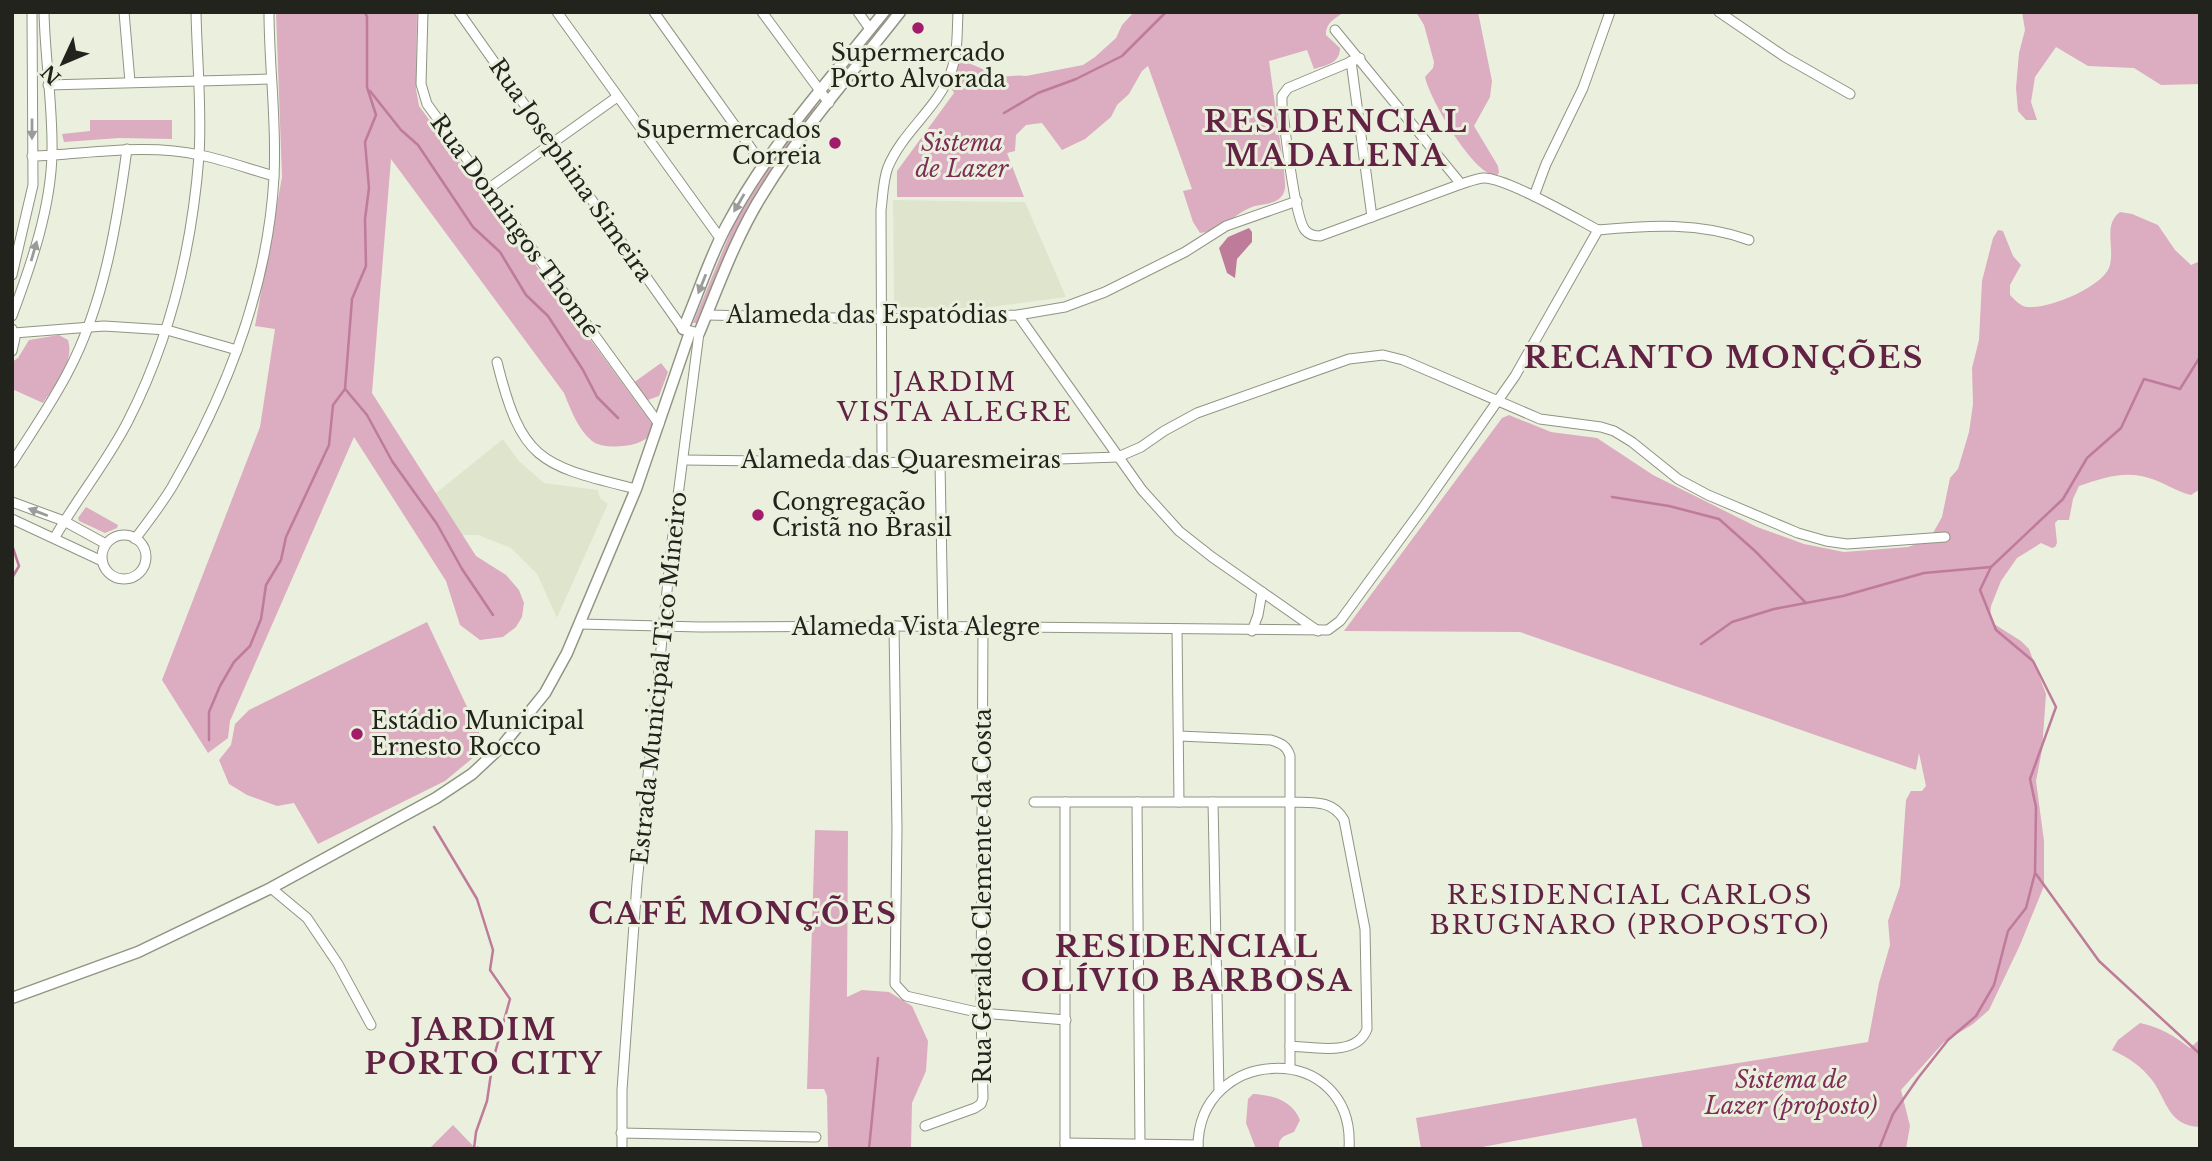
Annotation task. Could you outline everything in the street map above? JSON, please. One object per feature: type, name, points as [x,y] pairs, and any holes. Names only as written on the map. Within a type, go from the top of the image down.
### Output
[{"type":"main road","points":[[12,998],[138,952],[271,888],[436,798],[472,774],[512,736],[545,693],[580,624],[636,489],[720,238],[763,165],[884,12]]},
{"type":"main road","points":[[691,331],[707,316],[721,277],[762,193],[900,12]]},
{"type":"street","points":[[12,275],[33,186],[32,12]]},
{"type":"street","points":[[12,316],[44,214],[52,155],[44,12]]},
{"type":"street","points":[[124,12],[130,82]]},
{"type":"street","points":[[55,537],[100,471],[128,420],[167,330],[190,233],[199,155],[200,81],[196,12]]},
{"type":"street","points":[[135,539],[171,488],[211,412],[237,351],[260,278],[274,176],[269,12]]},
{"type":"street","name":"Rua Domingos Thomé","points":[[423,12],[421,84],[431,112],[659,424]]},
{"type":"street","name":"Rua Josephina Simeira","points":[[458,12],[691,331]]},
{"type":"street","points":[[557,12],[720,238]]},
{"type":"street","points":[[654,12],[763,165]]},
{"type":"street","points":[[762,12],[829,103]]},
{"type":"street","points":[[858,12],[870,29]]},
{"type":"street","points":[[882,461],[881,210],[884,178],[894,154],[946,84],[953,69],[958,12]]},
{"type":"street","points":[[1534,196],[1546,164],[1583,88],[1610,12]]},
{"type":"street","points":[[1719,12],[1785,57],[1850,94]]},
{"type":"street","points":[[1335,30],[1356,60],[1461,184]]},
{"type":"street","points":[[1356,60],[1288,88],[1283,96],[1282,105],[1297,201],[1304,229],[1308,233],[1320,236],[1483,178],[1534,196],[1598,230],[1652,225],[1694,227],[1724,231],[1749,240]]},
{"type":"street","points":[[1356,60],[1372,217]]},
{"type":"street","points":[[48,85],[270,79]]},
{"type":"street","points":[[488,189],[617,97]]},
{"type":"street","points":[[32,156],[127,149],[199,155],[274,176]]},
{"type":"street","points":[[12,463],[68,372],[87,328],[107,259],[127,149]]},
{"type":"street","name":"Alameda das Espatódias","points":[[707,316],[881,320],[1018,315],[1065,307],[1095,297],[1185,252],[1226,226],[1297,201]]},
{"type":"street","points":[[1018,315],[1142,490],[1179,531],[1318,631],[1328,630],[1340,621],[1498,402],[1530,353],[1598,230]]},
{"type":"street","points":[[12,351],[15,343],[13,331],[104,326],[167,330],[237,351]]},
{"type":"street","name":"Estrada Municipal Tico Mineiro","points":[[622,1149],[632,931],[672,542],[684,460],[691,331]]},
{"type":"street","points":[[1118,457],[1141,447],[1164,430],[1197,413],[1349,359],[1383,355],[1402,360],[1540,419],[1614,431],[1678,479],[1708,495],[1798,533],[1847,544],[1945,537]]},
{"type":"street","points":[[497,362],[516,423],[528,443],[541,456],[557,466],[580,474],[636,489]]},
{"type":"street","name":"Alameda das Quaresmeiras","points":[[684,460],[940,463],[1118,457]]},
{"type":"street","points":[[940,463],[943,626]]},
{"type":"street","points":[[12,502],[64,522],[106,544]]},
{"type":"street","points":[[12,519],[102,561]]},
{"type":"street","points":[[122,535],[135,539],[146,555],[143,569],[136,576],[122,579],[113,576],[102,561],[106,544],[122,535]]},
{"type":"street","points":[[1252,631],[1262,592]]},
{"type":"street","name":"Alameda Vista Alegre","points":[[580,624],[663,627],[943,626],[1318,631]]},
{"type":"street","points":[[894,626],[897,829],[893,979],[897,989],[906,996],[981,1013],[1066,1020]]},
{"type":"street","name":"Rua Geraldo Clemente da Costa","points":[[925,1126],[965,1113],[981,1104],[983,1098],[983,627]]},
{"type":"street","points":[[1177,629],[1179,802]]},
{"type":"street","points":[[1178,736],[1271,740],[1281,743],[1288,750],[1290,1068]]},
{"type":"street","points":[[1034,802],[1290,802],[1327,804],[1334,807],[1344,820],[1365,929],[1367,1029],[1359,1040],[1347,1047],[1290,1046]]},
{"type":"street","points":[[1065,802],[1065,1146],[1140,1144],[1198,1147],[1202,1118],[1219,1091],[1255,1070],[1274,1067],[1290,1068],[1315,1078],[1337,1099],[1348,1126],[1349,1149]]},
{"type":"street","points":[[1137,802],[1140,1144]]},
{"type":"street","points":[[1213,802],[1219,1091]]},
{"type":"street","points":[[271,888],[307,918],[338,964],[371,1025]]},
{"type":"street","points":[[621,1133],[816,1136]]},
{"type":"shaded area","points":[[893,200],[1025,202],[1066,297],[984,308],[903,308],[894,303]]},
{"type":"shaded area","points":[[1249,228],[1252,242],[1237,259],[1235,278],[1227,273],[1219,248],[1228,237]]},
{"type":"shaded area","points":[[503,439],[519,461],[544,483],[598,490],[600,498],[608,504],[557,618],[537,574],[511,548],[478,535],[456,535],[431,497]]},
{"type":"green space","points":[[276,12],[417,12],[416,89],[419,106],[653,425],[651,434],[630,445],[604,446],[587,436],[575,419],[564,393],[391,159],[372,393],[476,556],[506,575],[519,590],[524,603],[522,617],[516,627],[503,637],[480,640],[460,625],[446,581],[354,437],[230,721],[228,738],[208,753],[162,680],[260,427],[275,329],[255,326],[282,177]]},
{"type":"green space","name":"Sistema de Lazer","points":[[1134,12],[1344,12],[1332,21],[1326,31],[1326,35],[1340,48],[1338,57],[1332,63],[1314,69],[1307,50],[1269,61],[1285,181],[1283,194],[1278,199],[1248,209],[1216,228],[1200,233],[1193,222],[1183,191],[1192,189],[1148,66],[1142,71],[1129,94],[1117,105],[1111,117],[1085,139],[1062,150],[1042,123],[1026,125],[1016,135],[1015,151],[1007,153],[1024,197],[897,197],[897,171],[954,93],[947,81],[946,68],[958,60],[997,75],[1026,76],[1083,65],[1116,38],[1122,25]]},
{"type":"green space","points":[[1416,12],[1478,12],[1492,81],[1490,97],[1474,126],[1498,166],[1499,173],[1496,176],[1476,163],[1465,150],[1435,102],[1425,77],[1433,68],[1434,62],[1424,25]]},
{"type":"green space","points":[[2022,12],[2200,12],[2200,84],[2161,85],[2134,68],[2088,66],[2056,47],[2035,77],[2031,102],[2037,120],[2026,120],[2018,111],[2016,88],[2019,53],[2025,30]]},
{"type":"green space","points":[[813,104],[816,108],[755,195],[698,323],[693,323],[735,221],[781,148]]},
{"type":"green space","points":[[90,120],[172,120],[172,139],[119,138],[64,142],[62,134],[90,131]]},
{"type":"green space","name":"Sistema de Lazer (proposto)","points":[[2120,212],[2158,225],[2175,250],[2191,265],[2200,261],[2200,489],[2191,495],[2135,475],[2107,477],[2079,486],[2069,520],[2058,520],[2055,523],[2055,547],[2041,543],[2017,558],[2001,581],[1990,616],[1994,624],[2029,649],[2046,694],[2042,750],[2036,781],[2044,841],[2044,886],[1989,1010],[1973,1024],[1944,1042],[1901,1090],[1910,1126],[1906,1149],[1643,1149],[1636,1118],[1472,1149],[1421,1149],[1416,1118],[1868,1042],[1879,983],[1890,945],[1888,921],[1900,886],[1906,800],[1911,791],[1922,791],[1926,786],[1919,753],[1916,770],[1520,632],[1344,631],[1502,418],[1509,415],[1551,432],[1597,438],[1653,475],[1757,527],[1804,544],[1844,552],[1908,547],[1933,533],[1942,517],[1950,478],[1958,469],[1969,432],[1973,404],[1972,368],[1979,340],[1982,281],[1993,238],[1998,230],[2003,231],[2013,256],[2021,265],[2010,285],[2010,295],[2022,305],[2036,307],[2073,296],[2104,276],[2111,261],[2110,231]]},
{"type":"green space","points":[[59,335],[68,340],[69,357],[63,373],[43,403],[12,389],[12,362],[18,358],[29,340]]},
{"type":"green space","points":[[661,363],[668,372],[659,396],[648,400],[633,383]]},
{"type":"green space","points":[[86,507],[118,525],[117,528],[105,533],[79,521],[78,518]]},
{"type":"green space","name":"Estádio Municipal Ernesto Rocco","points":[[427,622],[486,747],[445,781],[318,844],[294,803],[277,806],[247,795],[229,784],[219,760],[231,745],[235,724],[249,710]]},
{"type":"green space","points":[[815,830],[848,831],[847,997],[862,990],[889,992],[912,1006],[928,1041],[926,1071],[912,1103],[911,1149],[828,1149],[827,1096],[824,1089],[807,1089]]},
{"type":"green space","points":[[2140,1023],[2166,1032],[2190,1048],[2200,1039],[2200,1127],[2189,1126],[2175,1117],[2148,1075],[2134,1062],[2112,1050],[2118,1040]]},
{"type":"green space","points":[[1253,1094],[1287,1103],[1300,1120],[1294,1132],[1281,1139],[1279,1149],[1256,1149],[1246,1123],[1248,1099]]},
{"type":"green space","points":[[453,1125],[475,1148],[478,1146],[481,1149],[429,1149]]},
{"type":"waterway","points":[[209,740],[209,712],[234,662],[250,646],[261,619],[266,585],[281,560],[286,537],[329,445],[333,405],[345,389],[352,299],[366,266],[365,219],[369,188],[365,142],[376,115],[367,87],[365,12]]},
{"type":"waterway","points":[[1004,113],[1038,93],[1076,79],[1122,56],[1166,12]]},
{"type":"waterway","points":[[370,91],[401,130],[418,145],[473,227],[500,252],[526,295],[548,316],[597,397],[618,418]]},
{"type":"waterway","points":[[1879,1149],[1893,1114],[1918,1078],[1948,1040],[1976,1016],[1994,985],[2008,931],[2026,908],[2035,873],[2036,807],[2030,779],[2056,707],[2033,661],[1996,630],[1980,590],[1991,567],[2063,499],[2087,458],[2121,428],[2144,379],[2180,389],[2200,357]]},
{"type":"waterway","points":[[346,390],[367,415],[392,461],[437,524],[462,569],[493,615]]},
{"type":"waterway","points":[[1612,497],[1669,506],[1719,519],[1806,603]]},
{"type":"waterway","points":[[12,545],[19,566],[12,578]]},
{"type":"waterway","points":[[1701,644],[1732,622],[1774,609],[1843,596],[1924,573],[1991,567]]},
{"type":"waterway","points":[[434,827],[477,899],[493,950],[490,970],[510,999],[493,1060],[487,1101],[476,1132],[474,1149]]},
{"type":"waterway","points":[[2036,874],[2099,961],[2200,1054]]},
{"type":"waterway","points":[[869,1149],[878,1058]]},
{"type":"place","name":"Supermercado Porto Alvorada","points":[[918,28]]},
{"type":"place","name":"Supermercados Correia","points":[[835,143]]},
{"type":"place","name":"Congregação Cristã no Brasil","points":[[758,515]]},
{"type":"place","name":"Estádio Municipal Ernesto Rocco","points":[[357,734]]},
{"type":"district","name":"RESIDENCIAL MADALENA","points":[[1336,138]]},
{"type":"district","name":"RECANTO MONÇÕES","points":[[1724,357]]},
{"type":"district","name":"JARDIM VISTA ALEGRE","points":[[955,397]]},
{"type":"district","name":"RESIDENCIAL CARLOS BRUGNARO (PROPOSTO)","points":[[1630,910]]},
{"type":"district","name":"CAFÉ MONÇÕES","points":[[743,913]]},
{"type":"district","name":"RESIDENCIAL OLÍVIO BARBOSA","points":[[1187,963]]},
{"type":"district","name":"JARDIM PORTO CITY","points":[[484,1046]]}]
